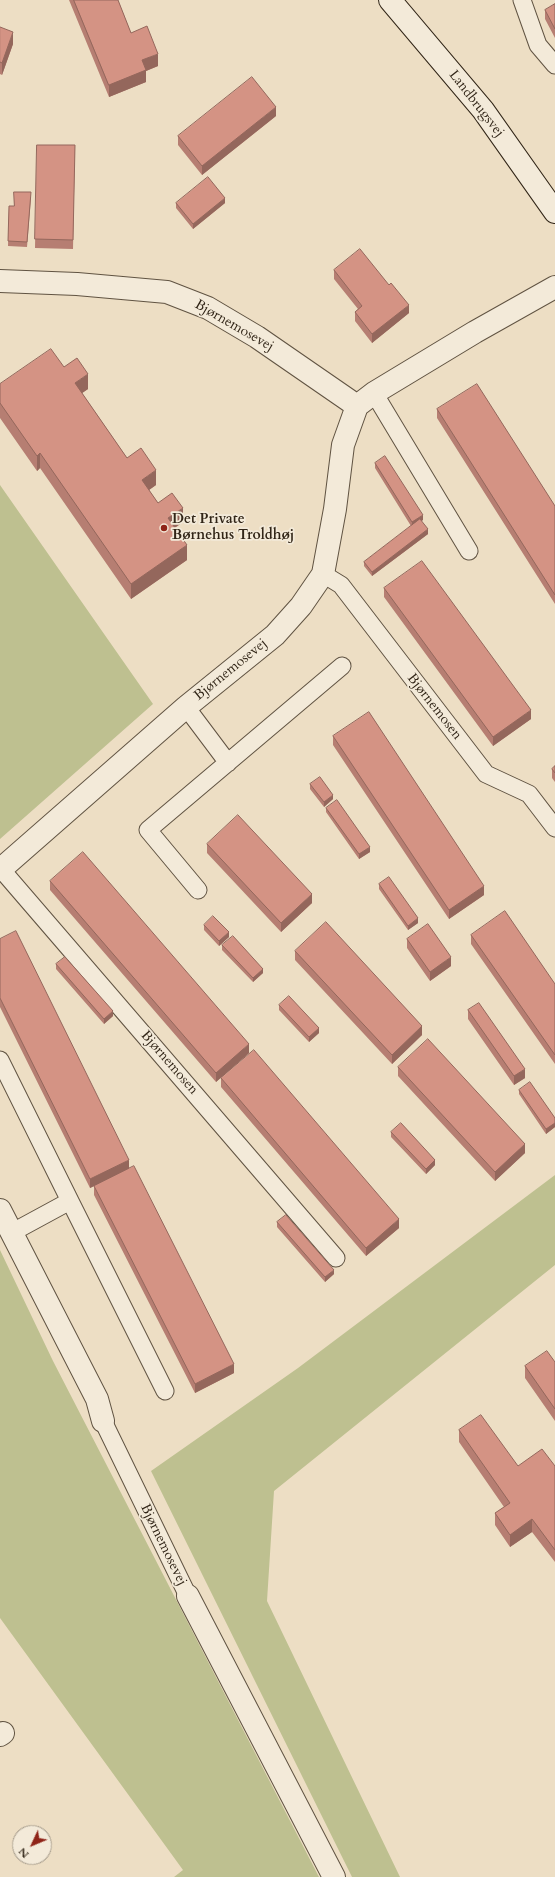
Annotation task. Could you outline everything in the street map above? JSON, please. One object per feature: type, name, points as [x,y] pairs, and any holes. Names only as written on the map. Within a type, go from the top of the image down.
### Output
[{"type":"street","name":"Landbrugsvej","points":[[390,0],[483,110],[555,212]]},
{"type":"street","name":"Bjørnemosevej","points":[[0,281],[77,284],[168,292],[208,308],[257,337],[357,406],[343,445],[335,509],[323,574],[301,606],[275,635],[186,707],[1,869]]},
{"type":"street","points":[[357,406],[374,393],[475,332],[555,287]]},
{"type":"street","name":"Bjørnemosevej","points":[[0,1210],[97,1398],[103,1421]]},
{"type":"street","name":"Bjørnemosevej","points":[[188,1596],[334,1877]]},
{"type":"lane","points":[[522,0],[538,45],[555,65]]},
{"type":"lane","points":[[374,393],[469,551]]},
{"type":"lane","name":"Bjørnemosen","points":[[323,574],[341,585],[486,774],[530,794],[555,828]]},
{"type":"lane","points":[[198,890],[148,830],[342,666]]},
{"type":"lane","points":[[186,707],[228,763]]},
{"type":"lane","name":"Bjørnemosen","points":[[1,869],[336,1258]]},
{"type":"lane","points":[[0,1060],[165,1391]]},
{"type":"lane","points":[[11,1233],[70,1202]]},
{"type":"lane","name":"Bjørnemosevej","points":[[103,1421],[188,1596]]},
{"type":"green space","points":[[0,485],[153,704],[0,839]]},
{"type":"green space","points":[[555,1175],[555,1265],[274,1491],[267,1601],[400,1877],[352,1877],[151,1471],[298,1368]]},
{"type":"green space","points":[[0,1250],[53,1361],[319,1877],[174,1877],[183,1870],[0,1618]]},
{"type":"building","points":[[74,0],[118,0],[131,33],[147,26],[158,54],[142,60],[146,70],[109,85]]},
{"type":"building","points":[[555,4],[555,29],[545,10]]},
{"type":"building","points":[[0,27],[13,32],[2,63],[0,62]]},
{"type":"building","points":[[252,77],[276,107],[202,166],[178,136]]},
{"type":"building","points":[[37,145],[75,145],[73,240],[35,239]]},
{"type":"building","points":[[208,177],[225,198],[193,224],[176,203]]},
{"type":"building","points":[[14,192],[31,192],[27,242],[8,241],[9,206],[14,206]]},
{"type":"building","points":[[360,249],[389,285],[391,283],[409,305],[372,334],[355,312],[362,306],[334,270]]},
{"type":"building","points":[[51,349],[64,367],[77,358],[88,374],[75,383],[127,458],[141,448],[156,470],[142,480],[158,503],[172,493],[183,508],[168,518],[187,545],[131,584],[40,453],[37,456],[0,403],[0,384]]},
{"type":"building","points":[[477,384],[555,506],[555,595],[437,409]]},
{"type":"building","points":[[385,456],[423,515],[412,522],[375,463]]},
{"type":"building","points":[[420,519],[428,529],[372,572],[364,562]]},
{"type":"building","points":[[422,561],[531,710],[493,737],[384,588]]},
{"type":"building","points":[[369,712],[484,886],[449,910],[333,736]]},
{"type":"building","points":[[555,766],[555,773],[552,769]]},
{"type":"building","points":[[320,777],[333,795],[324,802],[310,784]]},
{"type":"building","points":[[337,800],[370,847],[359,854],[326,808]]},
{"type":"building","points":[[238,815],[312,894],[281,923],[207,844]]},
{"type":"building","points":[[83,852],[249,1044],[216,1073],[50,881]]},
{"type":"building","points":[[389,877],[418,918],[408,926],[379,884]]},
{"type":"building","points":[[505,911],[555,984],[555,1055],[471,935]]},
{"type":"building","points":[[213,916],[229,932],[219,941],[204,925]]},
{"type":"building","points":[[326,922],[422,1026],[392,1055],[295,951]]},
{"type":"building","points":[[428,924],[451,957],[430,972],[407,939]]},
{"type":"building","points":[[16,931],[129,1160],[90,1179],[0,998],[0,939]]},
{"type":"building","points":[[233,936],[263,969],[253,978],[222,945]]},
{"type":"building","points":[[65,957],[113,1011],[104,1019],[56,964]]},
{"type":"building","points":[[289,996],[319,1028],[309,1037],[279,1005]]},
{"type":"building","points":[[479,1003],[525,1069],[514,1076],[468,1010]]},
{"type":"building","points":[[428,1039],[525,1144],[495,1172],[398,1067]]},
{"type":"building","points":[[254,1050],[399,1219],[366,1248],[221,1078]]},
{"type":"building","points":[[530,1082],[555,1118],[555,1123],[546,1129],[519,1090]]},
{"type":"building","points":[[401,1123],[435,1160],[426,1169],[391,1132]]},
{"type":"building","points":[[134,1166],[234,1364],[195,1384],[94,1186]]},
{"type":"building","points":[[286,1215],[334,1270],[325,1277],[277,1222]]},
{"type":"building","points":[[547,1351],[555,1362],[555,1409],[525,1366]]},
{"type":"building","points":[[481,1415],[518,1466],[542,1449],[555,1466],[555,1550],[532,1519],[510,1535],[495,1513],[510,1503],[459,1430]]},
{"type":"place","name":"Det Private Børnehus Troldhøj","points":[[164,528]]}]
